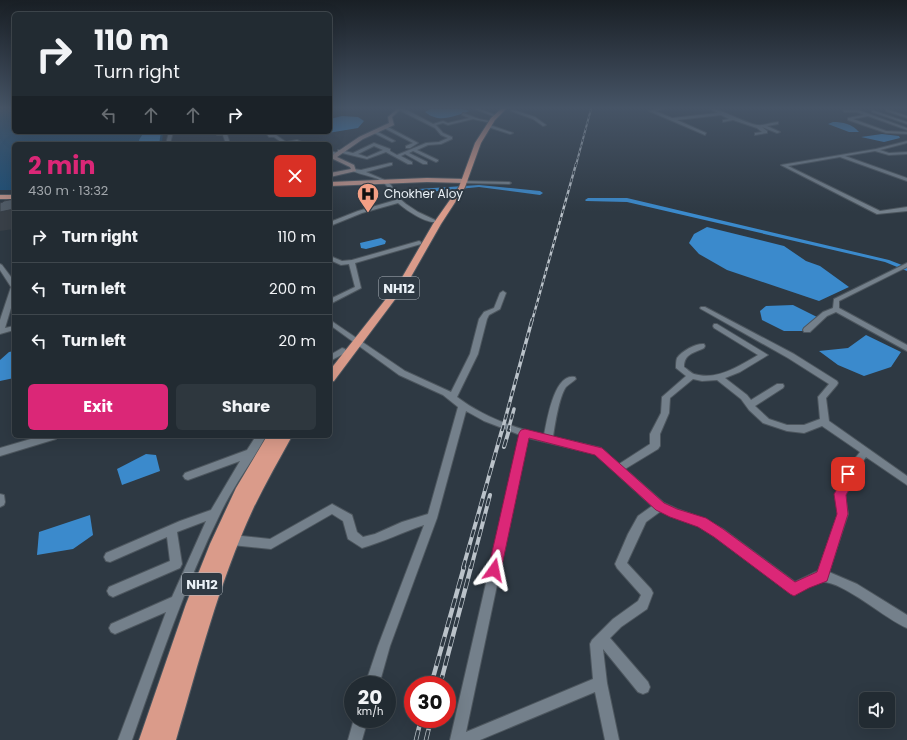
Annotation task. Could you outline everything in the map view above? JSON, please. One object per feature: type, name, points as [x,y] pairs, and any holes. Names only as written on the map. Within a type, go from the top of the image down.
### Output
[{"type":"highway","name":"NH12","points":[[332,364],[342,351],[355,340],[404,282],[460,185],[474,144]]},
{"type":"highway","name":"NH12","points":[[332,375],[355,340],[393,288],[433,221],[460,185]]},
{"type":"highway","name":"NH12","points":[[149,740],[194,604],[263,438]]},
{"type":"highway","name":"NH12","points":[[166,740],[232,540],[254,491],[285,438]]},
{"type":"main road","points":[[332,175],[354,169],[352,166],[333,158],[335,152],[351,144]]},
{"type":"main road","points":[[332,186],[386,183],[460,185]]},
{"type":"main road","points":[[0,193],[12,193]]},
{"type":"main road","points":[[0,197],[12,197]]},
{"type":"street","points":[[354,154],[374,144],[388,150],[410,163]]},
{"type":"street","points":[[398,156],[415,144]]},
{"type":"street","points":[[406,151],[414,150],[430,144]]},
{"type":"street","points":[[902,144],[876,150],[783,164],[878,213],[907,209]]},
{"type":"street","points":[[335,152],[354,154],[367,158],[388,150]]},
{"type":"street","points":[[414,150],[436,161]]},
{"type":"street","points":[[876,150],[889,154],[907,153]]},
{"type":"street","points":[[406,151],[425,163]]},
{"type":"street","points":[[841,156],[907,180]]},
{"type":"street","points":[[361,172],[390,164]]},
{"type":"street","points":[[353,170],[386,183],[399,201],[414,212],[433,221]]},
{"type":"street","points":[[460,185],[509,184]]},
{"type":"street","points":[[332,223],[360,212],[399,201]]},
{"type":"street","points":[[332,259],[341,263],[352,262],[420,243]]},
{"type":"street","points":[[332,301],[358,288],[352,262]]},
{"type":"street","points":[[836,309],[836,300],[907,265]]},
{"type":"street","points":[[0,266],[6,277],[12,280]]},
{"type":"street","points":[[0,332],[12,293]]},
{"type":"street","points":[[452,398],[474,354],[483,319],[486,314],[497,309],[503,293]]},
{"type":"street","points":[[703,308],[791,356],[834,383],[822,397],[825,423],[855,442],[865,452],[907,481]]},
{"type":"street","points":[[806,330],[825,314],[836,309]]},
{"type":"street","points":[[836,309],[907,348]]},
{"type":"street","points":[[332,325],[402,373],[446,393],[463,406],[487,419],[525,433],[598,452],[660,506],[707,526],[794,590],[805,583],[822,576],[841,582],[907,622]]},
{"type":"street","points":[[701,346],[685,354],[680,360],[680,368],[691,376],[705,380],[720,378],[741,369],[764,355],[717,326]]},
{"type":"street","points":[[0,332],[12,329]]},
{"type":"street","points":[[332,357],[342,351]]},
{"type":"street","points":[[618,469],[655,446],[655,434],[665,413],[666,397],[691,376]]},
{"type":"street","points":[[720,378],[744,398],[766,421],[787,428],[804,429],[825,422]]},
{"type":"street","points":[[548,439],[555,405],[560,392],[563,385],[572,379]]},
{"type":"street","points":[[750,405],[780,386]]},
{"type":"street","points":[[375,676],[384,646],[432,518],[463,406]]},
{"type":"street","points":[[457,740],[525,433]]},
{"type":"street","points":[[0,452],[46,438]]},
{"type":"street","points":[[125,740],[187,572],[230,483],[249,453],[262,438]]},
{"type":"street","points":[[822,576],[842,514],[840,494],[848,481],[848,474],[865,452]]},
{"type":"street","points":[[188,476],[249,453]]},
{"type":"street","points":[[612,740],[600,683],[596,644],[617,623],[643,605],[647,593],[621,564],[642,519],[660,506]]},
{"type":"street","points":[[232,540],[271,544],[332,508],[348,518],[352,535],[362,544],[402,527],[432,518]]},
{"type":"street","points":[[110,557],[171,530],[215,513]]},
{"type":"street","points":[[112,591],[176,564],[171,530]]},
{"type":"street","points":[[114,628],[176,601]]},
{"type":"street","points":[[602,638],[643,687]]},
{"type":"street","points":[[463,740],[600,683]]},
{"type":"street","points":[[355,740],[358,728]]},
{"type":"shaded area","points":[[0,144],[12,144],[12,190],[0,190]]},
{"type":"shaded area","points":[[707,227],[784,246],[806,261],[820,266],[849,287],[819,301],[727,270],[699,254],[689,243],[694,234]]},
{"type":"shaded area","points":[[381,238],[386,241],[385,244],[366,249],[361,248],[360,243]]},
{"type":"shaded area","points":[[793,305],[817,317],[803,331],[784,331],[762,320],[760,311],[766,306]]},
{"type":"shaded area","points":[[866,335],[901,352],[891,367],[864,376],[838,365],[819,351],[848,348]]},
{"type":"shaded area","points":[[12,351],[12,378],[0,381],[0,360],[9,352]]},
{"type":"shaded area","points":[[146,454],[156,455],[160,471],[122,485],[117,469]]},
{"type":"shaded area","points":[[90,515],[93,535],[73,549],[37,555],[39,532]]},
{"type":"building","points":[[12,199],[12,209],[0,212],[0,203]]},
{"type":"waterway","points":[[418,191],[479,186],[540,193]]},
{"type":"waterway","points":[[588,200],[627,200],[887,261],[907,269]]},
{"type":"railway","points":[[576,165],[582,144]]},
{"type":"railway","points":[[532,321],[576,164]]},
{"type":"railway","points":[[502,431],[532,320]]},
{"type":"railway","points":[[508,431],[514,409]]},
{"type":"railway","points":[[463,568],[502,430]]},
{"type":"railway","points":[[504,447],[509,430]]},
{"type":"railway","points":[[471,568],[490,495]]},
{"type":"railway","points":[[434,676],[464,567]]},
{"type":"railway","points":[[442,676],[471,567]]},
{"type":"railway","points":[[416,740],[419,728]]},
{"type":"railway","points":[[426,740],[429,728]]},
{"type":"place","name":"Chokher Aloy","points":[[368,214]]},
{"type":"route","points":[[494,570],[525,433],[598,452],[632,480],[660,506],[674,513],[701,522],[794,590],[805,583],[822,576],[842,514],[840,494],[848,481],[848,474]]}]
